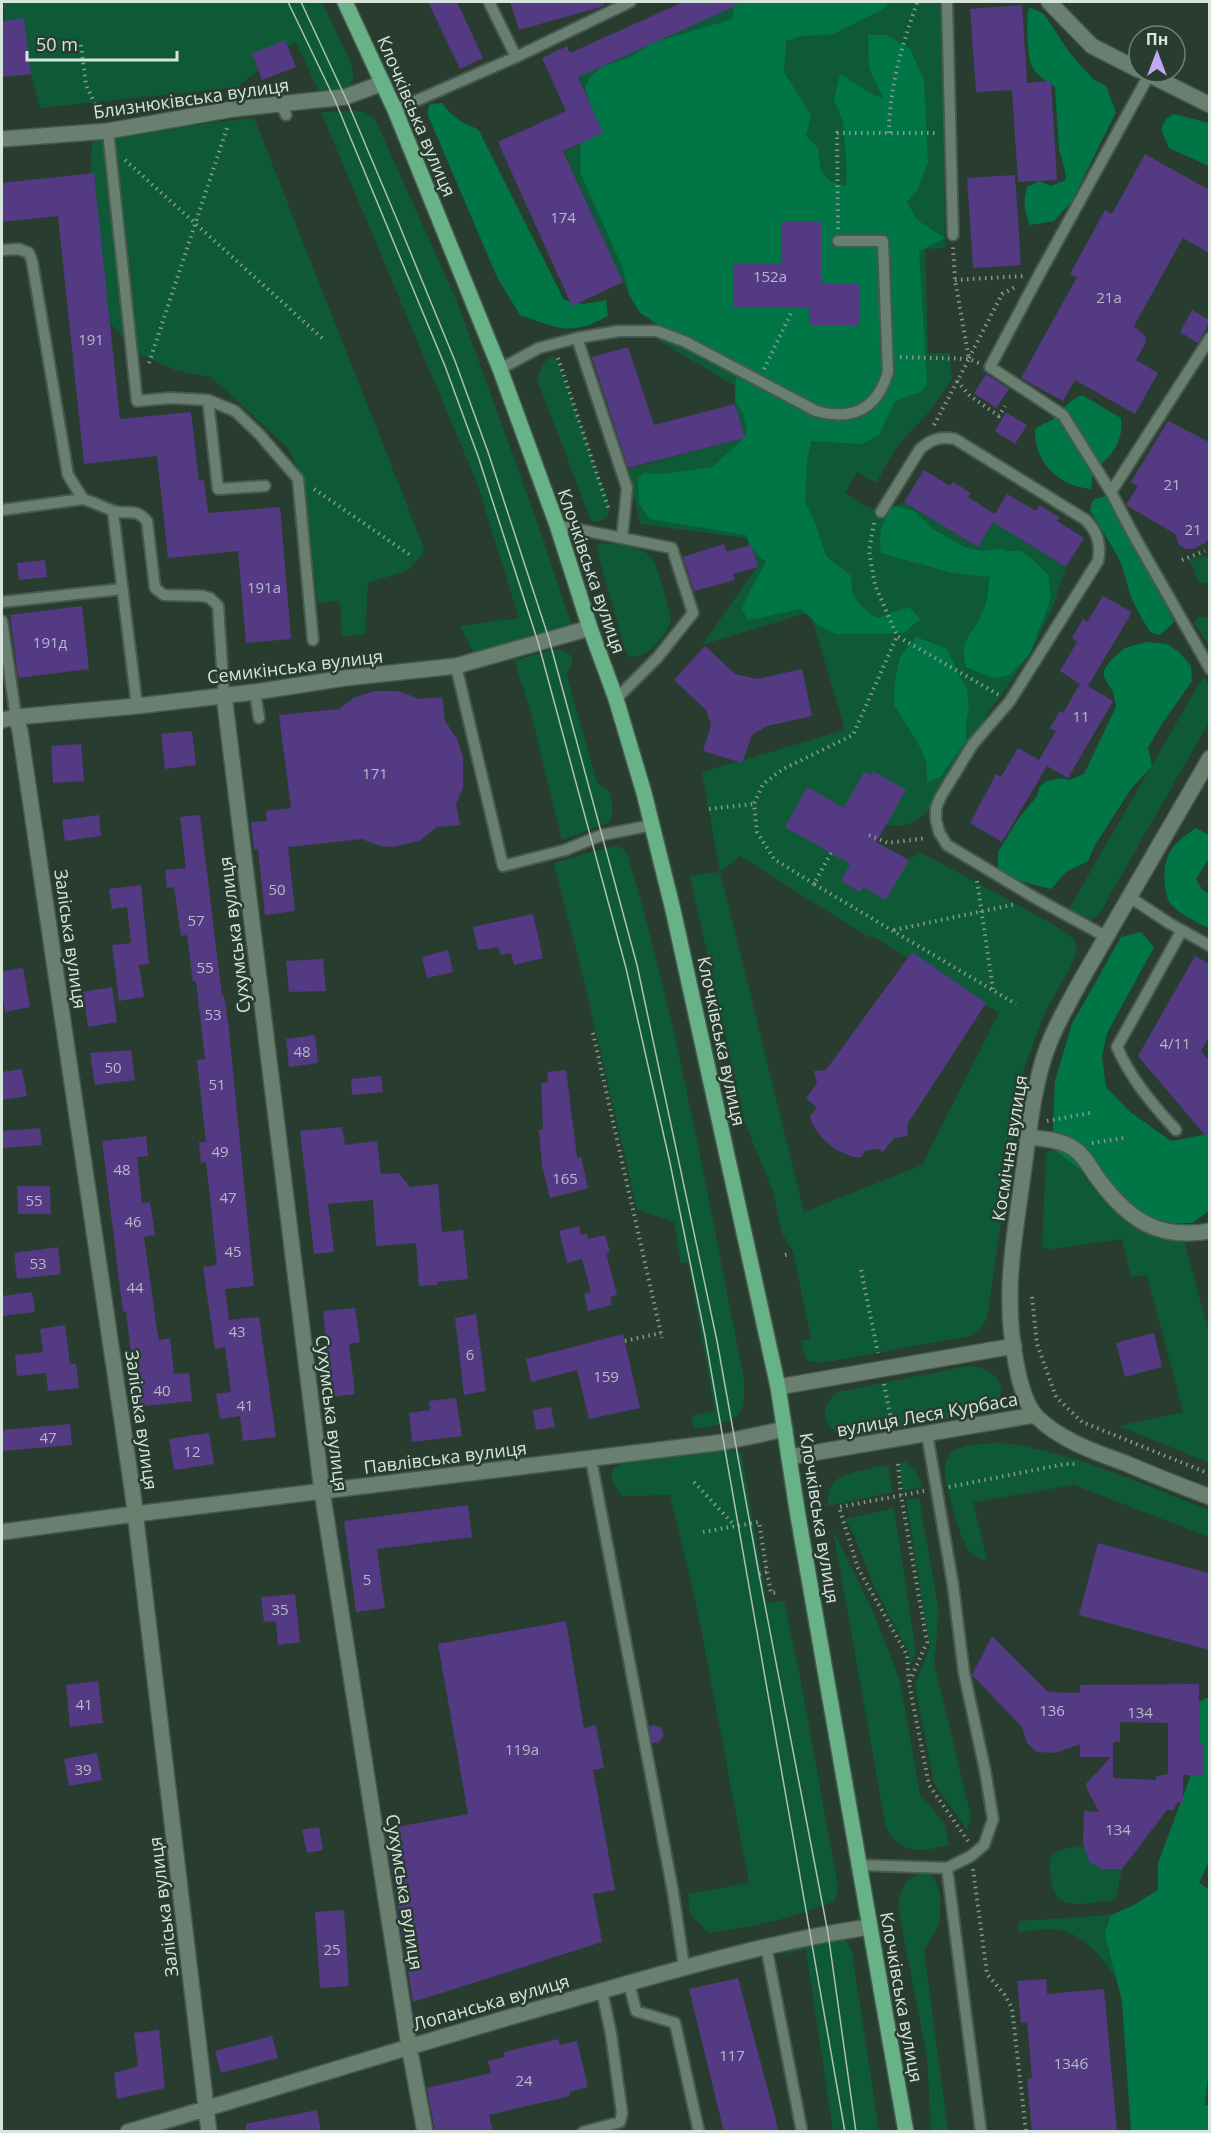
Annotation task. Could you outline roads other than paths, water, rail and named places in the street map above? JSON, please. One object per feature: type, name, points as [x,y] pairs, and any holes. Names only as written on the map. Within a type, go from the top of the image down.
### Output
[{"type":"main road","name":"Клочківська вулиця","points":[[345,2],[395,110],[500,369],[557,525],[645,793],[691,988],[778,1387],[906,2132]]},
{"type":"street","points":[[1049,2],[1092,46],[1127,64]]},
{"type":"street","name":"Близнюківська вулиця","points":[[2,139],[108,138],[233,109],[283,110],[345,96],[383,83]]},
{"type":"street","points":[[1168,84],[1209,105]]},
{"type":"street","name":"Семикінська вулиця","points":[[9,719],[137,706],[255,692],[345,678],[456,666],[590,628]]},
{"type":"street","name":"Сухумська вулиця","points":[[224,695],[322,1491],[409,2046],[425,2132]]},
{"type":"street","name":"Заліська вулиця","points":[[9,719],[20,731],[135,1514],[209,2132]]},
{"type":"street","name":"Космічна вулиця","points":[[1014,1346],[1010,1302],[1012,1257],[1028,1137],[1042,1064],[1064,1011],[1209,758]]},
{"type":"street","points":[[1028,1137],[1064,1143],[1078,1151],[1118,1203],[1142,1223],[1162,1231],[1189,1234],[1209,1231]]},
{"type":"street","points":[[778,1387],[1014,1346]]},
{"type":"street","name":"вулиця Леся Курбаса","points":[[1014,1346],[1023,1392],[1035,1415],[1048,1426],[1090,1450],[1209,1497]]},
{"type":"street","name":"вулиця Леся Курбаса","points":[[789,1457],[1035,1415]]},
{"type":"street","name":"Павлівська вулиця","points":[[2,1532],[724,1442],[785,1429]]},
{"type":"street","name":"Лопанська вулиця","points":[[128,2132],[409,2046],[684,1966],[766,1946],[869,1927]]},
{"type":"lane","points":[[489,2],[516,57]]},
{"type":"lane","points":[[395,110],[516,57],[630,2]]},
{"type":"lane","points":[[947,2],[953,235]]},
{"type":"lane","points":[[1138,84],[990,368],[1063,415],[1111,492],[1209,669]]},
{"type":"lane","points":[[108,138],[136,401],[170,398],[208,400],[235,411],[260,435],[298,479],[314,640]]},
{"type":"lane","points":[[500,369],[539,348],[577,338],[619,331],[657,330],[686,342],[816,411],[831,415],[847,415],[862,409],[874,400],[883,387],[888,372],[883,241],[838,241]]},
{"type":"lane","points":[[2,250],[19,249],[30,253],[68,475],[83,499]]},
{"type":"lane","points":[[577,338],[627,488],[620,537]]},
{"type":"lane","points":[[1111,492],[1209,338]]},
{"type":"lane","points":[[208,400],[218,489],[265,486]]},
{"type":"lane","points":[[881,512],[920,449],[927,442],[946,437],[955,439],[1086,520],[1094,529],[1099,539],[1098,561],[1010,701],[973,744],[941,796],[936,808],[936,820],[941,836],[947,845],[1037,899],[1106,936]]},
{"type":"lane","points":[[2,510],[83,499],[113,512],[133,511],[142,515],[147,521],[155,588],[164,595],[203,596],[210,598],[218,606],[224,695]]},
{"type":"lane","points":[[113,512],[137,706]]},
{"type":"lane","points":[[557,525],[672,548],[693,613],[658,657],[616,699]]},
{"type":"lane","points":[[2,603],[122,589]]},
{"type":"lane","points":[[2,621],[9,719]]},
{"type":"lane","points":[[456,666],[503,866],[565,850],[602,836],[652,825]]},
{"type":"lane","points":[[255,692],[259,718]]},
{"type":"lane","points":[[1128,896],[1209,946]]},
{"type":"lane","points":[[1176,1130],[1138,1086],[1117,1047],[1182,930]]},
{"type":"lane","points":[[860,1865],[947,1868],[971,1856],[984,1845],[993,1820],[985,1770],[964,1673],[954,1588],[927,1434]]},
{"type":"lane","points":[[591,1459],[673,1892],[684,1966]]},
{"type":"lane","points":[[947,1868],[981,2132]]},
{"type":"lane","points":[[766,1946],[802,2132]]},
{"type":"lane","points":[[629,1983],[636,2011],[675,2023],[699,2132]]},
{"type":"lane","points":[[583,2132],[620,2122],[622,2113],[611,2034],[602,1991]]},
{"type":"tram line","points":[[288,2],[334,98],[445,366],[478,456],[538,642],[626,968],[670,1163],[705,1336],[845,2132]]},
{"type":"tram line","points":[[301,2],[347,101],[398,222],[455,361],[488,452],[549,639],[637,965],[717,1341],[828,1933],[856,2132]]}]
